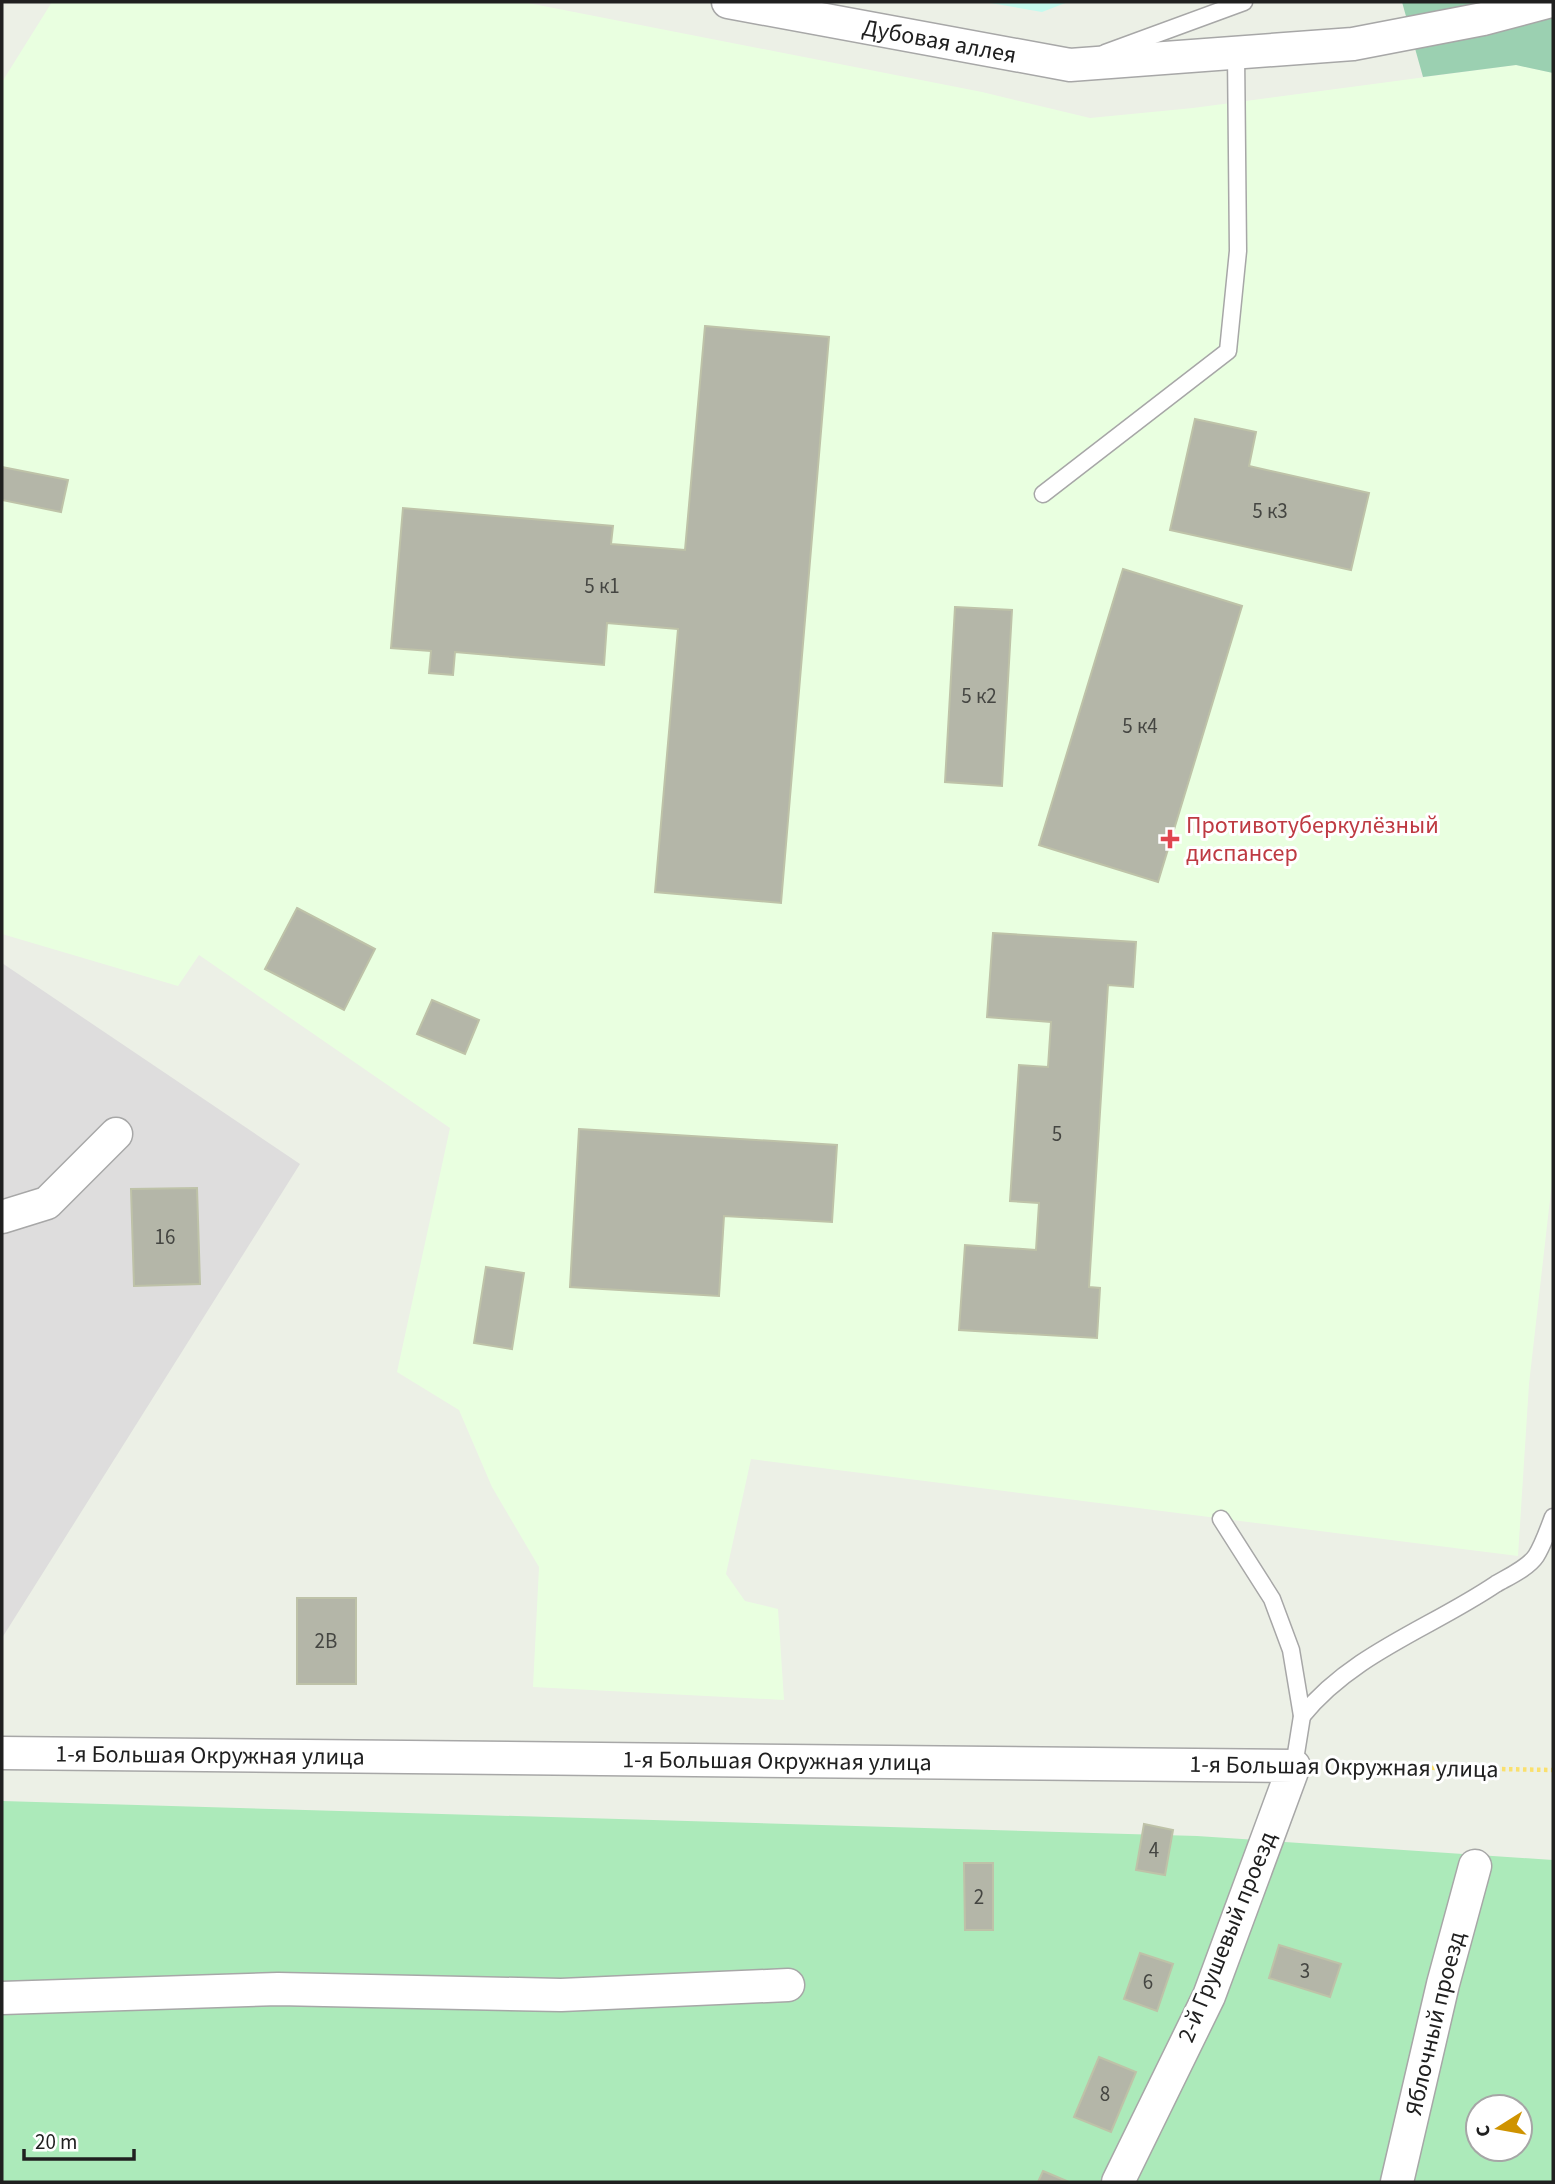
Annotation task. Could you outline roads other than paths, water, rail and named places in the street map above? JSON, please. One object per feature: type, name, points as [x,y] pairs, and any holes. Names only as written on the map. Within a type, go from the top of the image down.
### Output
[{"type":"street","name":"Дубовая аллея","points":[[728,2],[1070,65],[1353,44],[1483,19],[1547,2]]},
{"type":"street","points":[[2,1217],[47,1203],[116,1134]]},
{"type":"street","name":"1-я Большая Окружная улица","points":[[2,1753],[1294,1766]]},
{"type":"street","name":"2-й Грушевый проезд","points":[[1118,2182],[1209,1996],[1294,1766]]},
{"type":"street","name":"Яблочный проезд","points":[[1397,2182],[1443,1984],[1475,1866]]},
{"type":"street","points":[[2,1998],[278,1989],[561,1995],[788,1986]]},
{"type":"lane","points":[[1070,65],[1244,2]]},
{"type":"lane","points":[[1043,494],[1228,352],[1238,251],[1236,53]]},
{"type":"lane","points":[[1302,1716],[1318,1696],[1364,1660],[1480,1595],[1535,1558],[1553,1517]]},
{"type":"lane","points":[[1221,1519],[1272,1599],[1292,1650],[1302,1716],[1294,1766]]},
{"type":"place","name":"Противотуберкулёзный диспансер","points":[[1170,839]]}]
